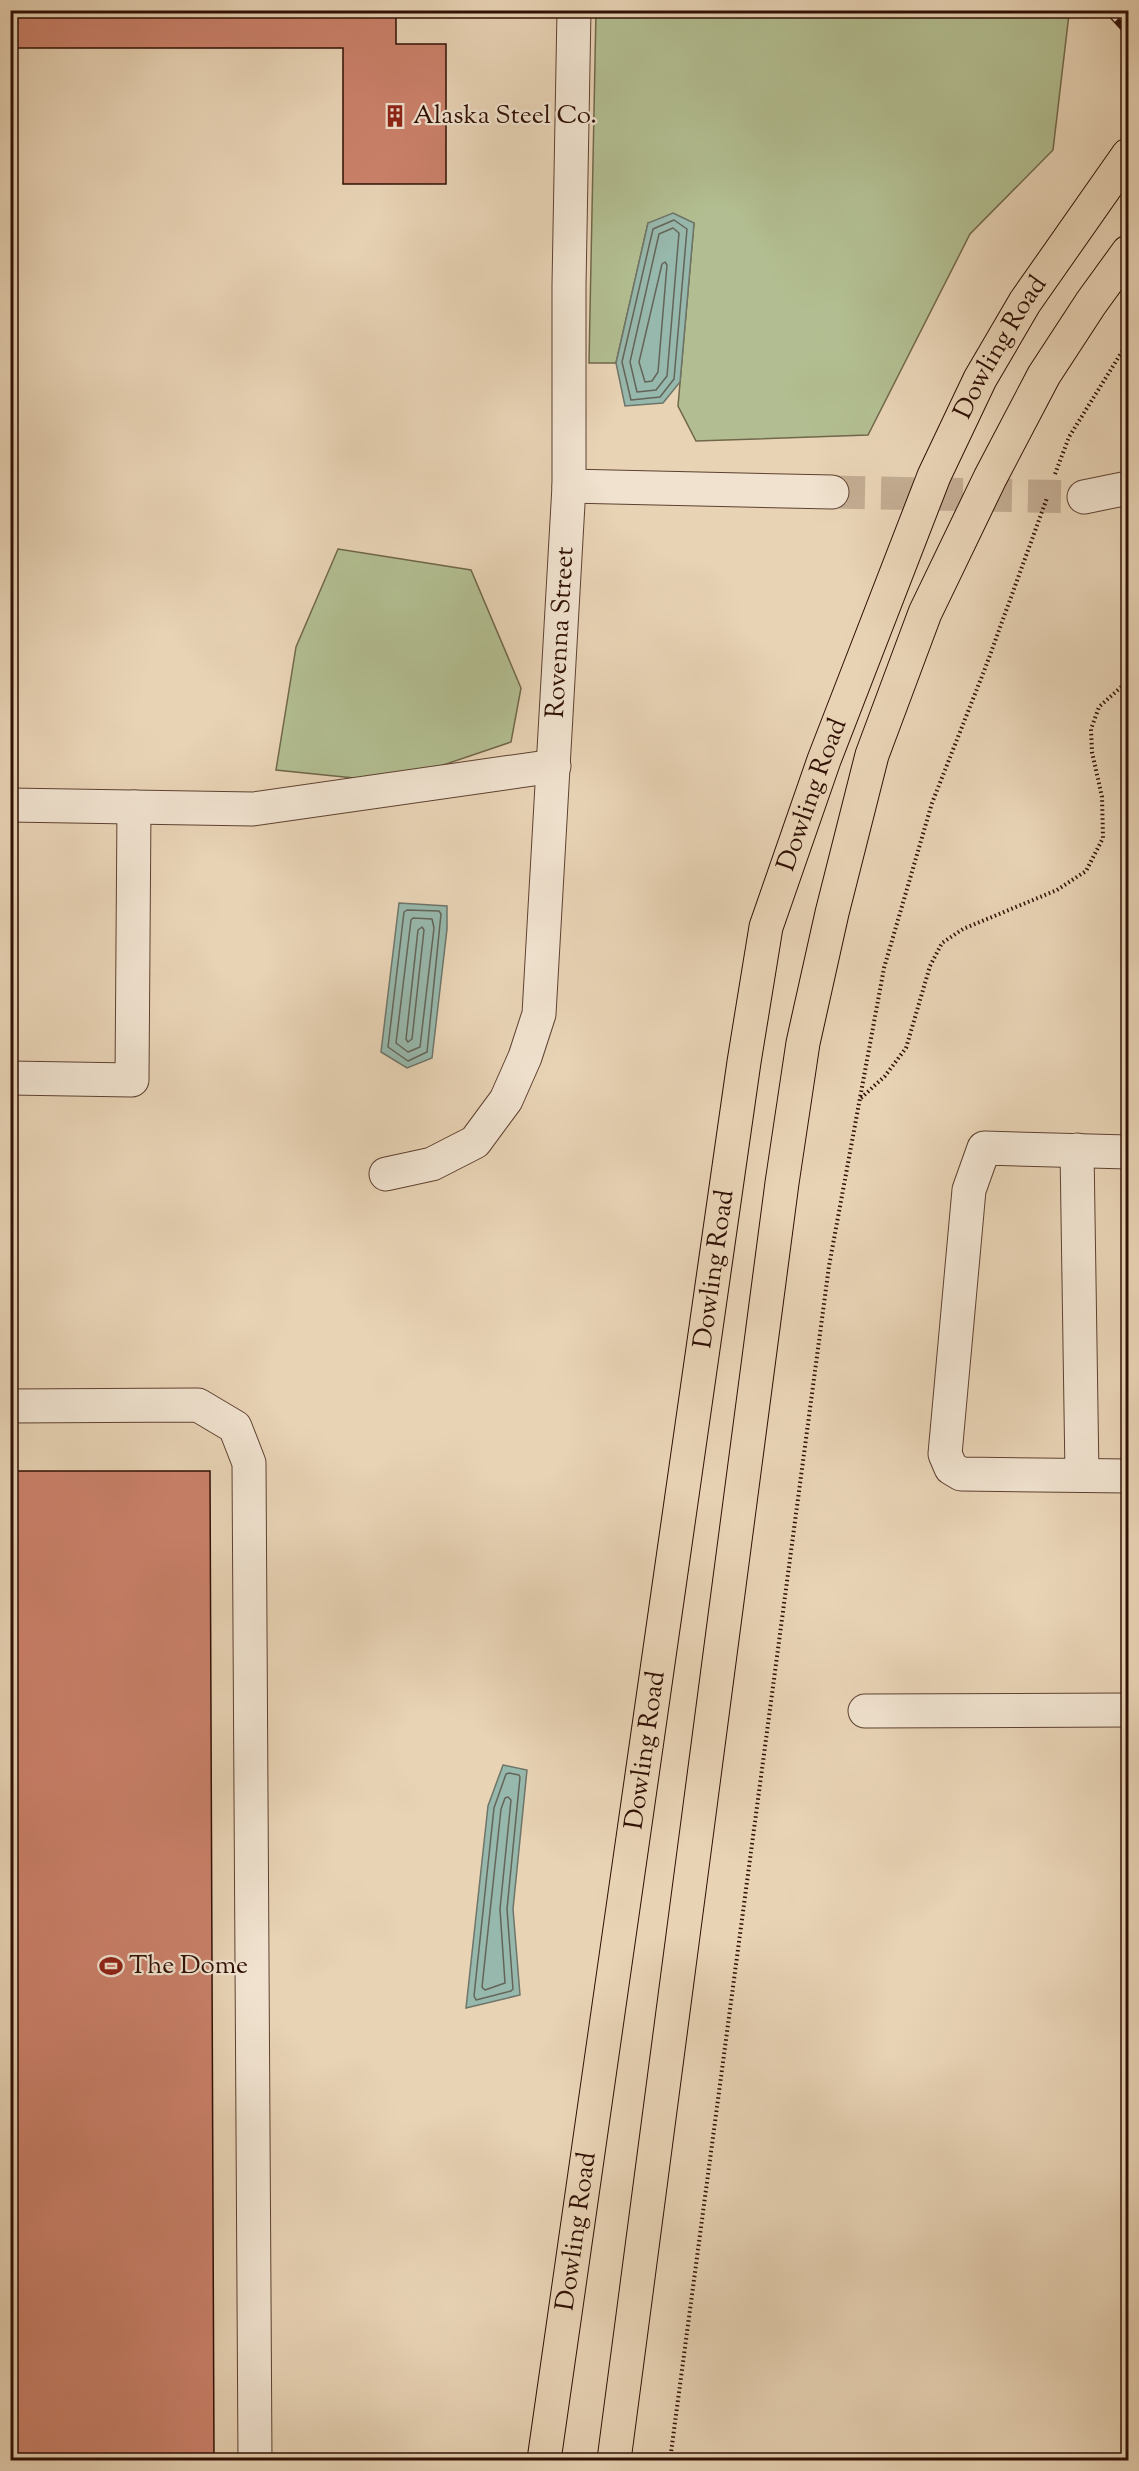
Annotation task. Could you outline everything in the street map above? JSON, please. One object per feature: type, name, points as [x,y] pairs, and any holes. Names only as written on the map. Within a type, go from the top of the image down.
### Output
[{"type":"main road","name":"Dowling Road","points":[[544,2460],[740,1086],[766,927],[824,760],[934,476],[980,379],[1025,302],[1123,162]]},
{"type":"main road","name":"Dowling Road","points":[[614,2460],[782,1183],[803,1042],[832,913],[872,755],[925,613],[990,478],[1044,375],[1128,252]]},
{"type":"street","name":"Rovenna Street","points":[[386,1174],[432,1164],[476,1142],[506,1100],[525,1057],[539,1014],[569,486],[569,285],[574,10]]},
{"type":"street","points":[[569,486],[832,492]]},
{"type":"street","points":[[1084,497],[1128,488]]},
{"type":"street","points":[[10,805],[253,809],[554,766]]},
{"type":"street","points":[[10,1078],[132,1080],[134,807]]},
{"type":"street","points":[[1128,1152],[984,1148],[969,1190],[945,1454],[951,1468],[961,1474],[1128,1476]]},
{"type":"street","points":[[1077,1150],[1083,1475]]},
{"type":"street","points":[[10,1406],[198,1404],[235,1427],[249,1463],[255,2460]]},
{"type":"street","points":[[865,1711],[1128,1710]]},
{"type":"path","points":[[1053,480],[1069,437],[1128,342]]},
{"type":"path","points":[[670,2460],[829,1266],[884,968],[932,803],[986,666],[1049,491]]},
{"type":"path","points":[[860,1098],[885,1076],[906,1048],[930,966],[942,943],[963,929],[1057,890],[1086,871],[1102,838],[1102,797],[1092,752],[1091,729],[1099,706],[1128,681]]},
{"type":"green space","points":[[1065,10],[1069,14],[1053,150],[970,234],[868,435],[696,441],[678,406],[694,223],[648,223],[616,363],[589,363],[596,11]]},
{"type":"green space","points":[[338,549],[471,570],[521,688],[511,742],[393,782],[276,770],[296,647]]},
{"type":"water","points":[[673,213],[694,223],[680,382],[663,403],[625,406],[616,363],[648,223]]},
{"type":"water","points":[[399,903],[447,906],[447,929],[432,1058],[407,1068],[381,1052]]},
{"type":"water","points":[[503,1765],[527,1770],[513,1909],[520,1995],[466,2008],[488,1806]]},
{"type":"building","name":"Alaska Steel Co.","points":[[10,10],[396,10],[396,44],[446,44],[446,184],[343,184],[343,48],[10,48]]},
{"type":"building","name":"The Dome","points":[[10,1471],[210,1471],[214,2460],[10,2460]]},
{"type":"tunnel","points":[[832,492],[1084,497]]},
{"type":"railway","points":[[1107,10],[1128,33]]},
{"type":"place","name":"Alaska Steel Co.","points":[[395,116]]},
{"type":"place","name":"The Dome","points":[[111,1966]]}]
